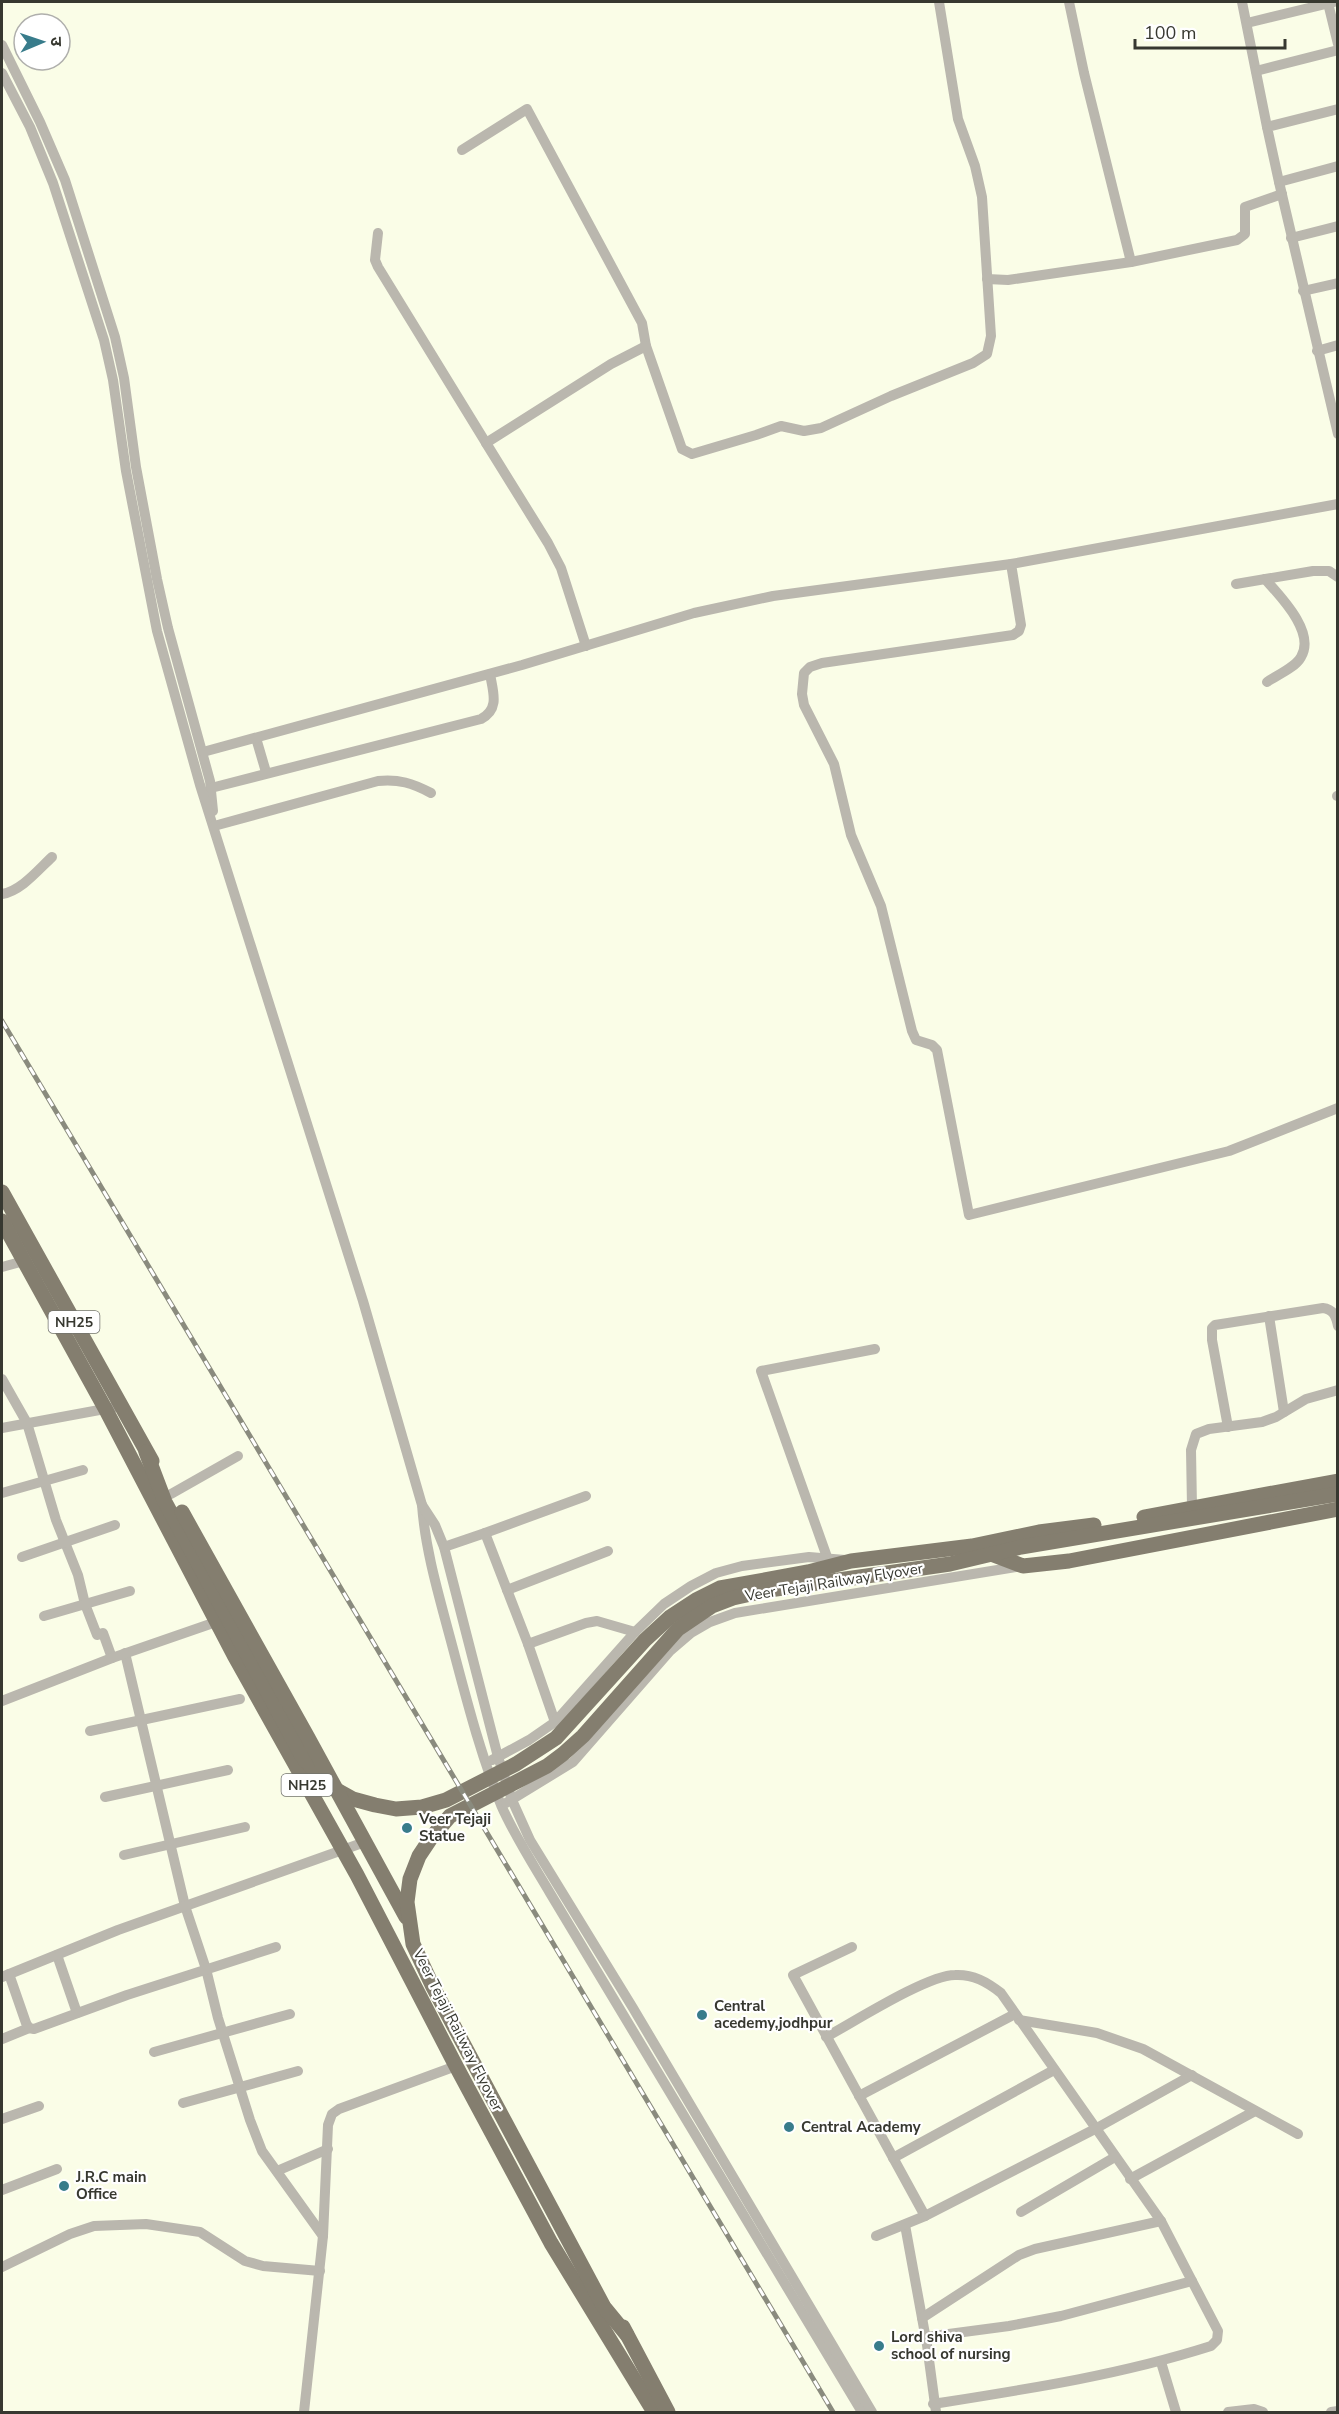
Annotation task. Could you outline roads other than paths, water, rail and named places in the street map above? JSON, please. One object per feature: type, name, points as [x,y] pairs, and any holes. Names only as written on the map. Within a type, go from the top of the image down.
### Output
[{"type":"main road","name":"NH25","points":[[2,1192],[146,1452],[168,1498],[365,1842],[668,2412]]},
{"type":"main road","name":"NH25","points":[[2,1221],[106,1410],[216,1622],[343,1851],[551,2243],[654,2412]]},
{"type":"main road","points":[[137,1473],[168,1498],[302,1756],[313,1772],[326,1784],[353,1798],[396,1809],[422,1807],[446,1800],[538,1752],[556,1738],[588,1706],[645,1640],[670,1617],[720,1588],[808,1572],[851,1561],[972,1546],[1039,1532],[1128,1520],[1338,1481]]},
{"type":"main road","name":"Veer Tejaji Railway Flyover","points":[[627,2334],[601,2302],[433,1987],[413,1944],[407,1902],[410,1879],[419,1856],[430,1838],[450,1816],[547,1766],[563,1754],[678,1629],[712,1606],[733,1598],[950,1564],[1021,1547],[1338,1494]]},
{"type":"main road","points":[[972,1546],[1023,1566],[1069,1561],[1338,1509]]},
{"type":"main road","name":"Veer Tejaji Railway Flyover","points":[[601,2302],[614,2349]]},
{"type":"street","points":[[462,150],[527,109],[642,323],[646,346],[682,448],[688,453],[697,453],[781,426],[811,431],[982,359],[987,354],[991,336],[982,197],[975,166],[958,119],[939,2]]},
{"type":"street","points":[[1070,2],[1084,73],[1131,262]]},
{"type":"street","points":[[1242,2],[1291,238],[1317,351],[1335,412],[1338,434]]},
{"type":"street","points":[[1247,23],[1331,2],[1338,44]]},
{"type":"street","points":[[2,45],[40,122],[65,180],[115,338],[124,378],[136,467],[157,579],[168,628],[203,752],[211,788],[214,826]]},
{"type":"street","points":[[1256,71],[1338,50]]},
{"type":"street","points":[[2,73],[30,127],[53,183],[104,340],[126,471],[155,620],[200,784],[363,1301],[422,1505],[423,1528],[439,1595],[471,1717],[486,1763],[549,1893],[668,2078],[872,2412]]},
{"type":"street","points":[[1267,127],[1338,109]]},
{"type":"street","points":[[1279,182],[1338,166]]},
{"type":"street","points":[[987,279],[1008,280],[1131,262],[1241,238],[1245,234],[1245,207],[1282,194]]},
{"type":"street","points":[[1291,238],[1338,226]]},
{"type":"street","points":[[378,233],[375,260],[378,267],[548,543],[561,568],[586,646]]},
{"type":"street","points":[[1303,291],[1338,282]]},
{"type":"street","points":[[1317,351],[1338,345]]},
{"type":"street","points":[[486,443],[611,364],[646,346]]},
{"type":"street","points":[[203,752],[490,674],[694,613],[754,599],[1011,564],[1338,504]]},
{"type":"street","points":[[1011,564],[1021,625],[1019,631],[1013,635],[822,663],[810,667],[804,673],[802,681],[804,705],[834,764],[851,835],[881,906],[912,1031],[916,1040],[932,1044],[937,1050],[969,1215],[1229,1151],[1338,1108]]},
{"type":"street","points":[[1236,584],[1322,570],[1338,577]]},
{"type":"street","points":[[1265,579],[1289,607],[1300,625],[1304,649],[1301,658],[1267,682]]},
{"type":"street","points":[[211,788],[266,772],[315,762],[481,719],[489,715],[493,709],[490,674]]},
{"type":"street","points":[[256,738],[266,772]]},
{"type":"street","points":[[214,826],[378,781],[394,779],[410,782],[431,793]]},
{"type":"street","points":[[2,894],[21,885],[52,857]]},
{"type":"street","points":[[2,1267],[24,1261]]},
{"type":"street","points":[[1228,1427],[1212,1340],[1212,1328],[1220,1323],[1323,1308],[1329,1308],[1334,1313],[1338,1326]]},
{"type":"street","points":[[1269,1316],[1284,1412]]},
{"type":"street","points":[[827,1557],[761,1371],[875,1349]]},
{"type":"street","points":[[2,1379],[27,1423],[43,1482],[64,1543],[78,1575],[85,1605],[97,1635],[103,1633],[112,1658]]},
{"type":"street","points":[[1192,1507],[1192,1441],[1200,1431],[1262,1422],[1306,1398],[1338,1390]]},
{"type":"street","points":[[2,1428],[121,1406]]},
{"type":"street","points":[[168,1498],[238,1456]]},
{"type":"street","points":[[2,1493],[83,1470]]},
{"type":"street","points":[[444,1547],[586,1496]]},
{"type":"street","points":[[422,1505],[435,1525],[444,1547],[498,1756],[507,1803]]},
{"type":"street","points":[[22,1557],[115,1525]]},
{"type":"street","points":[[486,1533],[555,1722]]},
{"type":"street","points":[[507,1590],[608,1551]]},
{"type":"street","points":[[486,1763],[529,1740],[555,1722],[635,1632],[664,1604],[691,1586],[716,1573],[742,1566],[809,1557],[851,1561]]},
{"type":"street","points":[[507,1803],[573,1762],[670,1651],[691,1633],[710,1622],[735,1613],[1023,1566]]},
{"type":"street","points":[[44,1616],[130,1591]]},
{"type":"street","points":[[528,1644],[597,1621],[635,1632]]},
{"type":"street","points":[[2,1701],[125,1653],[216,1622]]},
{"type":"street","points":[[125,1653],[185,1906],[240,2087],[262,2151],[323,2236]]},
{"type":"street","points":[[90,1731],[240,1699]]},
{"type":"street","points":[[105,1797],[228,1770]]},
{"type":"street","points":[[124,1855],[245,1827]]},
{"type":"street","points":[[29,2028],[5,1976],[185,1906],[365,1842]]},
{"type":"street","points":[[4,2043],[29,2028],[42,2028],[77,2013],[276,1947]]},
{"type":"street","points":[[852,1947],[793,1975],[925,2216]]},
{"type":"street","points":[[57,1955],[77,2013]]},
{"type":"street","points":[[826,2037],[932,1980],[953,1974],[972,1976],[988,1982],[1001,1993],[1161,2221],[1218,2331],[1217,2340],[1211,2346],[1161,2362],[935,2408],[926,2337],[905,2224]]},
{"type":"street","points":[[154,2052],[290,2014]]},
{"type":"street","points":[[859,2096],[1017,2017],[1097,2032],[1143,2049],[1298,2134]]},
{"type":"street","points":[[304,2412],[323,2236],[328,2125],[332,2114],[339,2109],[456,2066]]},
{"type":"street","points":[[893,2158],[1054,2070]]},
{"type":"street","points":[[183,2103],[298,2072]]},
{"type":"street","points":[[876,2236],[925,2216],[1095,2129],[1192,2075]]},
{"type":"street","points":[[668,2078],[767,2259],[862,2412]]},
{"type":"street","points":[[2,2112],[39,2102],[2,2119]]},
{"type":"street","points":[[1130,2179],[1255,2110]]},
{"type":"street","points":[[277,2171],[328,2149]]},
{"type":"street","points":[[1021,2212],[1115,2157]]},
{"type":"street","points":[[2,2185],[57,2166],[2,2190]]},
{"type":"street","points":[[922,2318],[1019,2255],[1035,2249],[1161,2221]]},
{"type":"street","points":[[2,2267],[70,2234],[94,2226],[146,2224],[200,2232],[245,2261],[262,2266],[320,2271]]},
{"type":"street","points":[[926,2337],[1009,2326],[1061,2316],[1192,2281]]},
{"type":"street","points":[[1161,2362],[1176,2412]]},
{"type":"street","points":[[1228,2412],[1245,2409],[1263,2412]]},
{"type":"street","points":[[1331,2412],[1338,2411]]},
{"type":"railway","points":[[2,1021],[833,2412]]},
{"type":"place","name":"Veer Tejaji Statue","points":[[407,1828]]},
{"type":"place","name":"Central acedemy,jodhpur","points":[[702,2015]]},
{"type":"place","name":"Central Academy","points":[[789,2127]]},
{"type":"place","name":"J.R.C main Office","points":[[64,2186]]},
{"type":"place","name":"Lord shiva school of nursing","points":[[879,2346]]}]
